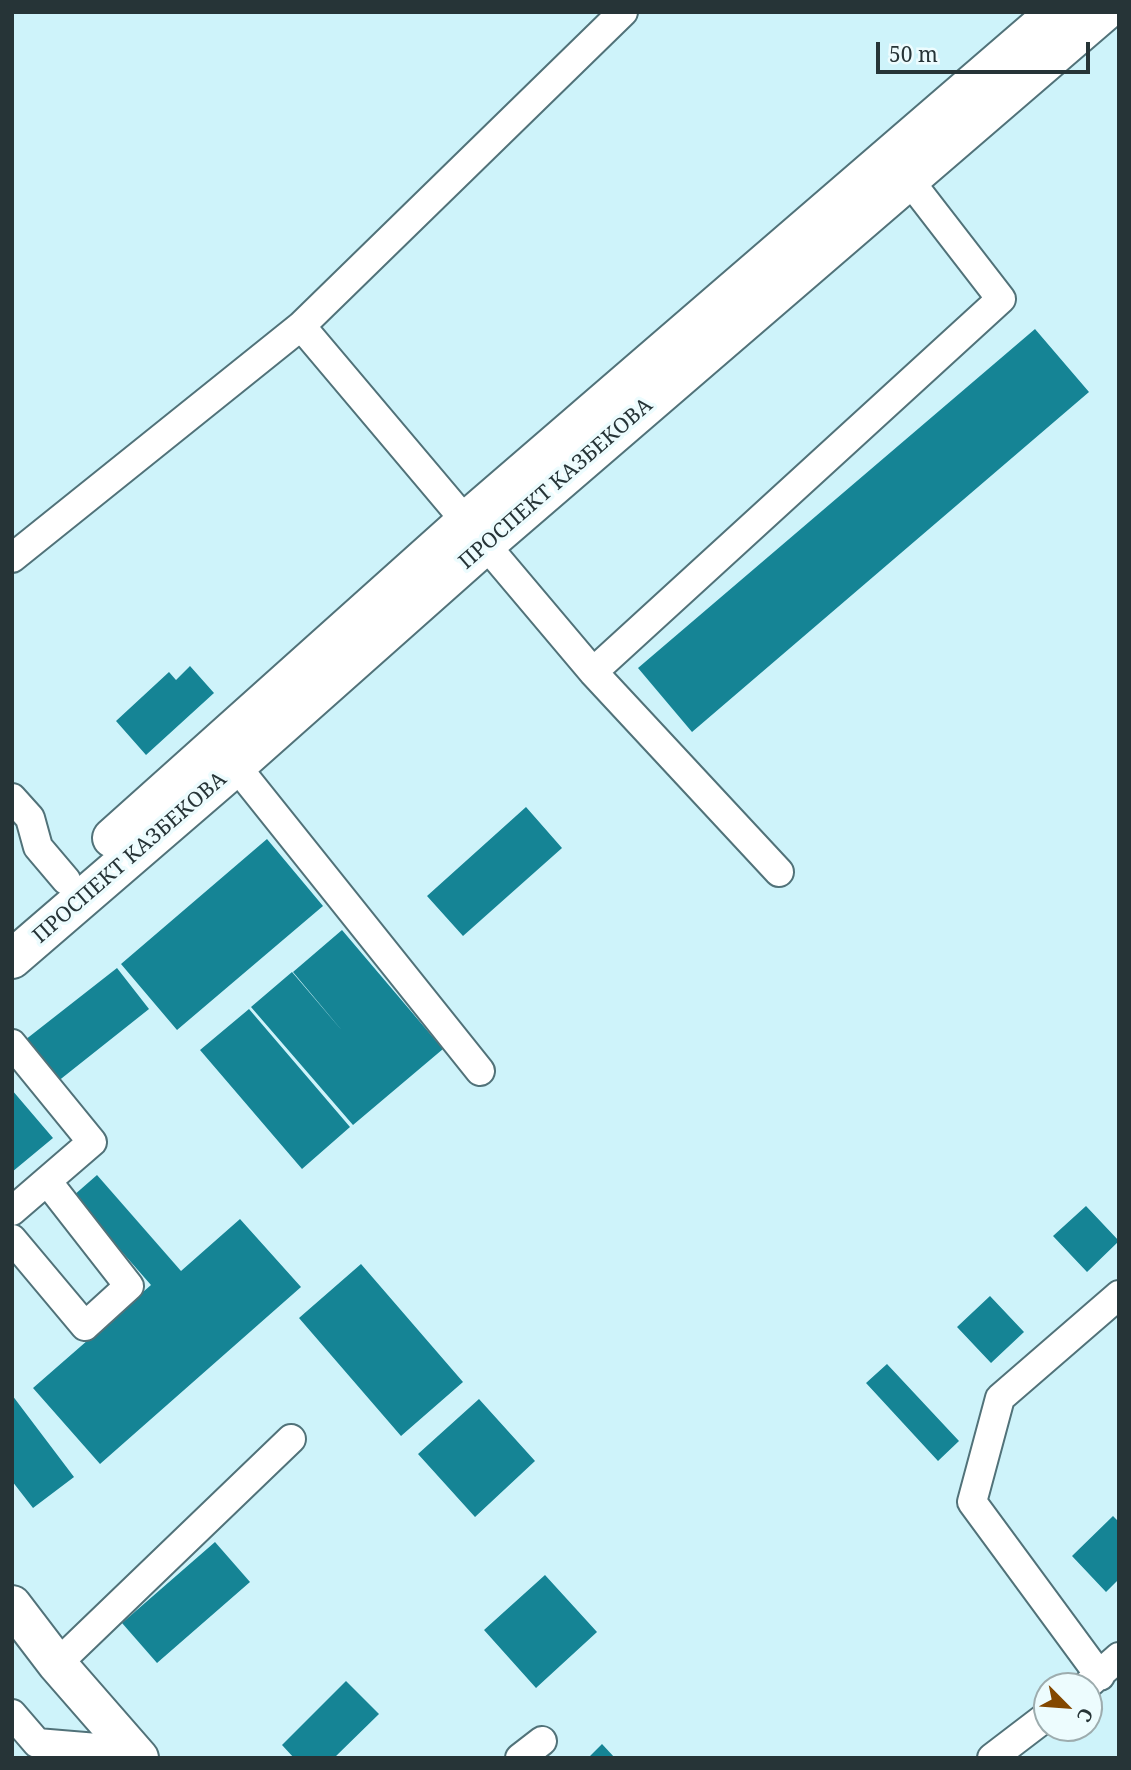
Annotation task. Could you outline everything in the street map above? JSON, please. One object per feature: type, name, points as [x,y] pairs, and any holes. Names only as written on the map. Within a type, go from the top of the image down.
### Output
[{"type":"highway","name":"ПРОСПЕКТ КАЗБЕКОВА","points":[[12,960],[236,766],[475,533],[1056,12]]},
{"type":"highway","name":"ПРОСПЕКТ КАЗБЕКОВА","points":[[12,928],[475,533],[909,180],[1104,12]]},
{"type":"highway","points":[[12,1605],[57,1664],[134,1754]]},
{"type":"highway","points":[[12,1628],[31,1643],[134,1754]]},
{"type":"lane","points":[[12,558],[301,326],[623,12]]},
{"type":"lane","points":[[593,672],[1000,299],[909,180]]},
{"type":"lane","points":[[301,326],[593,672],[779,872]]},
{"type":"lane","points":[[236,766],[480,1071]]},
{"type":"lane","points":[[12,798],[30,818],[25,843],[66,880]]},
{"type":"lane","points":[[12,1044],[92,1142],[12,1211]]},
{"type":"lane","points":[[12,1238],[85,1326],[129,1286],[47,1181]]},
{"type":"lane","points":[[1101,1672],[972,1503],[1000,1398],[1119,1295]]},
{"type":"lane","points":[[57,1664],[292,1439]]},
{"type":"lane","points":[[12,1714],[37,1743],[134,1754]]},
{"type":"lane","points":[[992,1758],[1033,1727]]},
{"type":"lane","points":[[520,1758],[542,1741]]},
{"type":"building","points":[[1035,329],[1089,392],[692,732],[638,668]]},
{"type":"building","points":[[190,666],[214,693],[146,755],[116,721],[169,672],[176,680]]},
{"type":"building","points":[[526,807],[562,848],[463,936],[427,896]]},
{"type":"building","points":[[267,839],[323,906],[177,1030],[121,964]]},
{"type":"building","points":[[342,930],[443,1049],[353,1125],[251,1007],[292,972],[344,1033],[293,972]]},
{"type":"building","points":[[117,968],[149,1009],[57,1082],[25,1040]]},
{"type":"building","points":[[249,1009],[350,1127],[302,1169],[200,1050]]},
{"type":"building","points":[[12,1090],[53,1138],[12,1172]]},
{"type":"building","points":[[97,1175],[181,1271],[240,1219],[301,1287],[100,1464],[33,1388],[151,1285],[73,1196]]},
{"type":"building","points":[[1086,1206],[1119,1241],[1087,1272],[1053,1236]]},
{"type":"building","points":[[361,1264],[463,1382],[401,1436],[299,1318]]},
{"type":"building","points":[[990,1296],[1024,1332],[991,1363],[957,1327]]},
{"type":"building","points":[[887,1364],[959,1441],[938,1461],[866,1383]]},
{"type":"building","points":[[12,1395],[74,1477],[33,1508],[12,1481]]},
{"type":"building","points":[[479,1399],[535,1461],[475,1517],[418,1454]]},
{"type":"building","points":[[1113,1516],[1119,1522],[1119,1579],[1106,1592],[1072,1556]]},
{"type":"building","points":[[215,1542],[250,1582],[157,1663],[122,1623]]},
{"type":"building","points":[[545,1575],[597,1632],[536,1688],[484,1630]]},
{"type":"building","points":[[346,1681],[379,1714],[334,1758],[294,1758],[282,1745]]},
{"type":"building","points":[[602,1744],[615,1758],[588,1758]]}]
